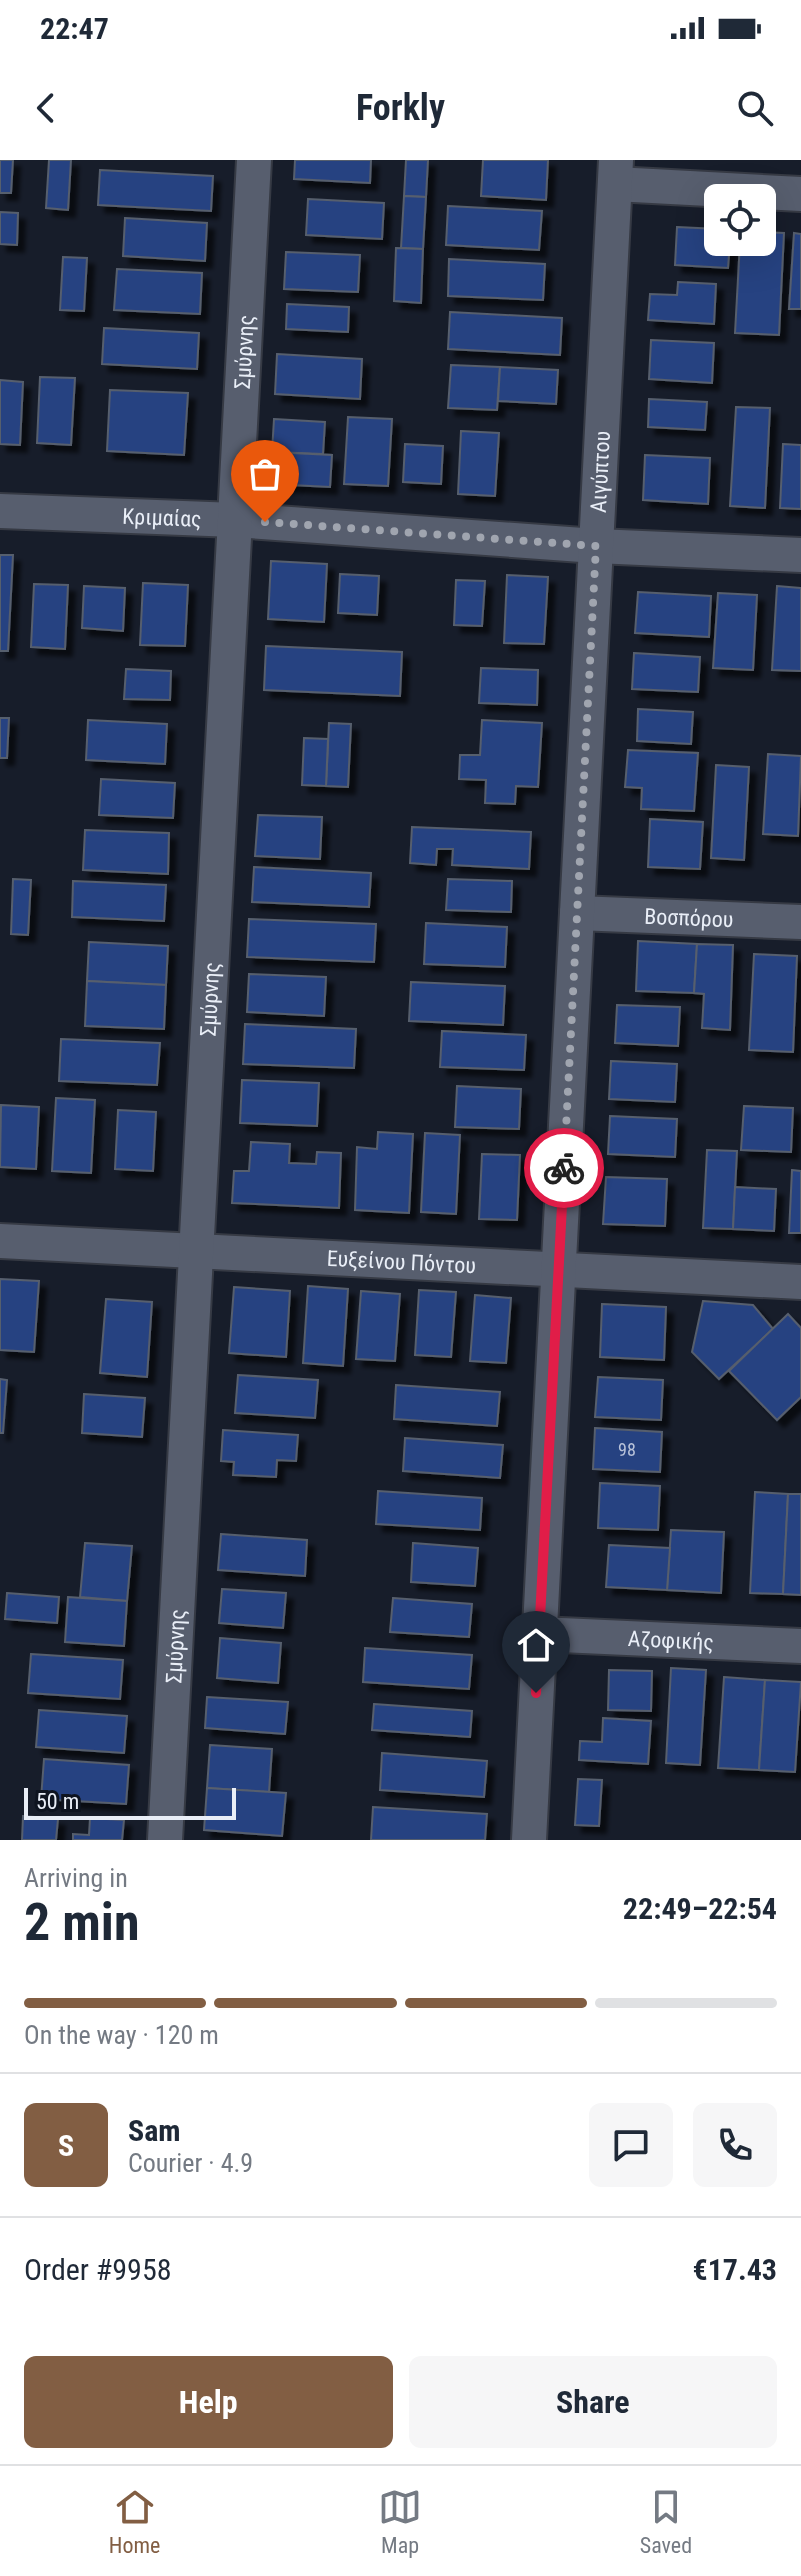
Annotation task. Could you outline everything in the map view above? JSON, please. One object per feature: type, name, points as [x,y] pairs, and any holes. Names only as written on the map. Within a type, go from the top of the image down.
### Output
[{"type":"street","name":"Σμύρνης","points":[[165,1840],[254,160]]},
{"type":"street","points":[[615,172],[801,194]]},
{"type":"street","name":"Αιγύπτου","points":[[529,1840],[615,172]]},
{"type":"street","name":"Κριμαίας","points":[[0,511],[235,520],[596,546],[801,555]]},
{"type":"street","name":"Βοσπόρου","points":[[577,913],[801,922]]},
{"type":"street","name":"Ευξείνου Πόντου","points":[[0,1241],[558,1272],[801,1282]]},
{"type":"street","name":"Αζοφικής","points":[[539,1634],[801,1646]]},
{"type":"building","points":[[0,160],[13,160],[11,193],[0,193]]},
{"type":"building","points":[[49,160],[71,160],[68,210],[46,208]]},
{"type":"building","points":[[295,160],[371,160],[370,183],[294,179]]},
{"type":"building","points":[[406,160],[428,160],[426,197],[404,196]]},
{"type":"building","points":[[483,160],[548,160],[546,200],[481,196]]},
{"type":"building","points":[[100,170],[213,176],[211,211],[98,205]]},
{"type":"building","points":[[404,196],[426,197],[423,249],[401,248]]},
{"type":"building","points":[[308,199],[384,203],[382,239],[306,235]]},
{"type":"building","points":[[448,206],[542,211],[539,250],[446,245]]},
{"type":"building","points":[[0,212],[18,213],[17,245],[0,244]]},
{"type":"building","points":[[125,218],[207,223],[205,261],[123,256]]},
{"type":"building","points":[[677,227],[704,228],[704,256],[729,256],[728,268],[675,265]]},
{"type":"building","points":[[776,233],[784,233],[779,335],[735,333],[739,256],[776,256]]},
{"type":"building","points":[[794,233],[801,234],[801,309],[789,309]]},
{"type":"building","points":[[396,248],[423,249],[421,303],[394,301]]},
{"type":"building","points":[[286,252],[360,255],[358,292],[284,289]]},
{"type":"building","points":[[63,257],[87,258],[84,311],[60,310]]},
{"type":"building","points":[[449,259],[545,264],[543,300],[448,296]]},
{"type":"building","points":[[117,269],[202,273],[200,314],[114,310]]},
{"type":"building","points":[[678,282],[716,284],[714,324],[648,320],[650,294],[677,295]]},
{"type":"building","points":[[287,304],[349,307],[348,332],[286,329]]},
{"type":"building","points":[[450,312],[562,318],[560,355],[448,349]]},
{"type":"building","points":[[104,328],[199,333],[197,369],[102,364]]},
{"type":"building","points":[[651,340],[714,343],[712,383],[649,379]]},
{"type":"building","points":[[277,354],[362,359],[360,399],[275,394]]},
{"type":"building","points":[[451,365],[500,367],[497,410],[448,408]]},
{"type":"building","points":[[500,367],[558,370],[556,404],[498,401]]},
{"type":"building","points":[[40,377],[75,378],[71,445],[37,443]]},
{"type":"building","points":[[0,380],[23,382],[20,445],[0,444]]},
{"type":"building","points":[[110,390],[188,393],[184,455],[107,451]]},
{"type":"building","points":[[649,399],[707,402],[705,430],[648,427]]},
{"type":"building","points":[[736,407],[770,408],[765,508],[730,506]]},
{"type":"building","points":[[348,417],[392,419],[388,486],[344,484]]},
{"type":"building","points":[[274,419],[325,422],[323,454],[272,452]]},
{"type":"building","points":[[461,431],[499,433],[495,496],[458,494]]},
{"type":"building","points":[[405,444],[443,446],[441,484],[403,482]]},
{"type":"building","points":[[783,444],[801,445],[801,509],[780,508]]},
{"type":"building","points":[[272,452],[332,455],[330,487],[271,484]]},
{"type":"building","points":[[645,455],[710,458],[708,504],[643,500]]},
{"type":"building","points":[[0,555],[13,555],[8,651],[0,651]]},
{"type":"building","points":[[271,561],[327,564],[324,622],[268,619]]},
{"type":"building","points":[[340,574],[379,576],[377,615],[338,613]]},
{"type":"building","points":[[507,575],[548,577],[544,644],[504,643]]},
{"type":"building","points":[[456,580],[485,581],[482,626],[454,625]]},
{"type":"building","points":[[143,583],[188,585],[185,646],[140,645]]},
{"type":"building","points":[[34,584],[68,585],[65,649],[31,647]]},
{"type":"building","points":[[84,586],[125,588],[123,631],[82,628]]},
{"type":"building","points":[[777,586],[801,588],[801,671],[772,670]]},
{"type":"building","points":[[638,592],[711,596],[709,637],[635,633]]},
{"type":"building","points":[[718,593],[757,595],[753,670],[713,668]]},
{"type":"building","points":[[266,646],[402,652],[400,696],[264,690]]},
{"type":"building","points":[[634,653],[700,657],[698,692],[632,689]]},
{"type":"building","points":[[481,668],[538,670],[537,705],[479,703]]},
{"type":"building","points":[[126,669],[171,671],[170,700],[124,699]]},
{"type":"building","points":[[638,709],[693,712],[691,744],[637,741]]},
{"type":"building","points":[[0,718],[9,718],[7,758],[0,758]]},
{"type":"building","points":[[88,720],[167,724],[165,764],[86,760]]},
{"type":"building","points":[[482,720],[542,723],[538,787],[516,786],[515,804],[485,803],[486,780],[459,779],[460,755],[480,755]]},
{"type":"building","points":[[329,723],[351,724],[348,787],[326,786]]},
{"type":"building","points":[[304,738],[328,739],[326,786],[302,785]]},
{"type":"building","points":[[628,750],[698,753],[694,811],[641,809],[642,788],[625,787]]},
{"type":"building","points":[[768,754],[801,756],[798,836],[763,834]]},
{"type":"building","points":[[716,765],[749,767],[744,860],[711,858]]},
{"type":"building","points":[[101,779],[175,783],[173,818],[99,815]]},
{"type":"building","points":[[258,815],[322,817],[320,859],[255,856]]},
{"type":"building","points":[[650,819],[703,822],[700,869],[648,867]]},
{"type":"building","points":[[412,827],[531,832],[529,869],[452,865],[453,849],[437,849],[436,865],[410,863]]},
{"type":"building","points":[[85,830],[169,833],[168,874],[83,870]]},
{"type":"building","points":[[254,867],[371,873],[369,907],[252,902]]},
{"type":"building","points":[[13,879],[31,880],[28,935],[11,934]]},
{"type":"building","points":[[448,879],[512,881],[511,912],[446,910]]},
{"type":"building","points":[[73,881],[166,885],[164,921],[72,917]]},
{"type":"building","points":[[249,919],[376,924],[374,962],[247,957]]},
{"type":"building","points":[[426,923],[507,927],[505,967],[424,964]]},
{"type":"building","points":[[638,941],[697,944],[694,993],[636,991]]},
{"type":"building","points":[[89,942],[168,946],[166,985],[87,981]]},
{"type":"building","points":[[697,944],[733,945],[730,1030],[702,1028],[704,994],[694,993]]},
{"type":"building","points":[[754,954],[797,956],[793,1052],[749,1050]]},
{"type":"building","points":[[249,974],[326,977],[324,1016],[247,1012]]},
{"type":"building","points":[[87,981],[166,985],[164,1029],[85,1026]]},
{"type":"building","points":[[411,982],[505,986],[503,1025],[409,1021]]},
{"type":"building","points":[[617,1005],[680,1007],[678,1046],[615,1043]]},
{"type":"building","points":[[245,1024],[356,1029],[354,1068],[243,1064]]},
{"type":"building","points":[[442,1031],[526,1035],[524,1070],[440,1067]]},
{"type":"building","points":[[61,1039],[160,1043],[157,1085],[59,1081]]},
{"type":"building","points":[[611,1061],[677,1064],[675,1102],[609,1099]]},
{"type":"building","points":[[242,1080],[319,1083],[317,1126],[240,1123]]},
{"type":"building","points":[[457,1086],[521,1089],[519,1129],[455,1127]]},
{"type":"building","points":[[56,1098],[95,1100],[91,1173],[52,1171]]},
{"type":"building","points":[[1,1105],[39,1107],[36,1169],[0,1167]]},
{"type":"building","points":[[744,1106],[793,1108],[791,1152],[741,1150]]},
{"type":"building","points":[[118,1110],[156,1112],[153,1171],[115,1169]]},
{"type":"building","points":[[610,1116],[677,1119],[675,1157],[608,1154]]},
{"type":"building","points":[[378,1132],[413,1134],[409,1213],[355,1210],[357,1147],[377,1149]]},
{"type":"building","points":[[425,1133],[460,1135],[456,1214],[421,1212]]},
{"type":"building","points":[[251,1142],[290,1144],[289,1163],[316,1164],[317,1152],[341,1153],[339,1208],[232,1203],[234,1171],[249,1171]]},
{"type":"building","points":[[707,1150],[737,1151],[733,1229],[703,1228]]},
{"type":"building","points":[[482,1154],[520,1155],[517,1220],[479,1219]]},
{"type":"building","points":[[792,1170],[801,1171],[801,1233],[789,1233]]},
{"type":"building","points":[[606,1177],[667,1179],[665,1226],[603,1224]]},
{"type":"building","points":[[735,1187],[776,1189],[774,1231],[733,1229]]},
{"type":"building","points":[[0,1279],[39,1281],[34,1352],[0,1350]]},
{"type":"building","points":[[308,1286],[348,1289],[343,1366],[303,1363]]},
{"type":"building","points":[[234,1287],[290,1291],[286,1357],[229,1353]]},
{"type":"building","points":[[419,1290],[456,1292],[451,1357],[415,1355]]},
{"type":"building","points":[[361,1291],[400,1294],[395,1361],[356,1359]]},
{"type":"building","points":[[475,1295],[511,1298],[506,1363],[470,1361]]},
{"type":"building","points":[[106,1299],[152,1302],[147,1377],[100,1373]]},
{"type":"building","points":[[703,1301],[753,1305],[773,1329],[719,1379],[692,1352]]},
{"type":"building","points":[[602,1304],[666,1307],[664,1360],[600,1357]]},
{"type":"building","points":[[788,1314],[801,1328],[801,1397],[777,1420],[729,1371]]},
{"type":"building","points":[[238,1375],[318,1380],[315,1418],[235,1413]]},
{"type":"building","points":[[598,1377],[663,1380],[661,1420],[595,1417]]},
{"type":"building","points":[[0,1379],[7,1380],[3,1433],[0,1433]]},
{"type":"building","points":[[396,1385],[500,1392],[497,1426],[394,1419]]},
{"type":"building","points":[[84,1394],[145,1398],[142,1437],[82,1433]]},
{"type":"building","points":[[595,1428],[662,1432],[660,1472],[593,1469]]},
{"type":"building","points":[[223,1430],[298,1435],[296,1461],[277,1460],[276,1477],[233,1475],[234,1462],[221,1461]]},
{"type":"building","points":[[405,1438],[503,1445],[500,1478],[403,1471]]},
{"type":"building","points":[[600,1483],[660,1486],[658,1530],[598,1528]]},
{"type":"building","points":[[378,1491],[482,1498],[480,1530],[376,1524]]},
{"type":"building","points":[[755,1492],[788,1494],[783,1594],[750,1593]]},
{"type":"building","points":[[788,1494],[801,1494],[801,1595],[783,1594]]},
{"type":"building","points":[[671,1530],[724,1532],[721,1593],[667,1590]]},
{"type":"building","points":[[221,1534],[307,1540],[305,1576],[218,1570]]},
{"type":"building","points":[[85,1543],[132,1546],[127,1601],[80,1597]]},
{"type":"building","points":[[413,1543],[478,1548],[475,1586],[411,1582]]},
{"type":"building","points":[[609,1545],[670,1548],[667,1590],[606,1587]]},
{"type":"building","points":[[222,1589],[286,1593],[283,1628],[219,1623]]},
{"type":"building","points":[[7,1593],[59,1597],[57,1623],[5,1619]]},
{"type":"building","points":[[68,1597],[127,1601],[124,1646],[65,1642]]},
{"type":"building","points":[[393,1598],[472,1604],[469,1637],[390,1632]]},
{"type":"building","points":[[220,1638],[281,1643],[278,1683],[217,1678]]},
{"type":"building","points":[[365,1648],[472,1655],[469,1689],[363,1682]]},
{"type":"building","points":[[31,1654],[123,1660],[120,1699],[28,1693]]},
{"type":"building","points":[[671,1668],[706,1670],[700,1765],[666,1763]]},
{"type":"building","points":[[609,1670],[652,1671],[651,1711],[608,1710]]},
{"type":"building","points":[[724,1677],[765,1680],[759,1770],[718,1768]]},
{"type":"building","points":[[765,1680],[801,1682],[795,1772],[759,1770]]},
{"type":"building","points":[[207,1697],[288,1702],[285,1734],[205,1728]]},
{"type":"building","points":[[374,1704],[472,1711],[470,1737],[372,1730]]},
{"type":"building","points":[[39,1710],[127,1716],[124,1753],[36,1747]]},
{"type":"building","points":[[603,1718],[651,1721],[648,1764],[579,1760],[580,1741],[602,1742]]},
{"type":"building","points":[[210,1745],[272,1749],[269,1792],[207,1788]]},
{"type":"building","points":[[382,1753],[487,1761],[484,1797],[380,1790]]},
{"type":"building","points":[[44,1759],[129,1765],[126,1804],[41,1799]]},
{"type":"building","points":[[578,1779],[602,1780],[599,1826],[575,1825]]},
{"type":"building","points":[[207,1788],[286,1793],[282,1836],[204,1830]]},
{"type":"building","points":[[373,1807],[487,1814],[485,1840],[371,1840]]},
{"type":"building","points":[[23,1816],[58,1819],[56,1840],[22,1840]]},
{"type":"building","points":[[90,1818],[124,1820],[122,1840],[73,1840],[73,1834],[89,1835]]},
{"type":"way so far","points":[[265,522],[596,546],[564,1168]]},
{"type":"route","points":[[536,1693],[564,1168]]}]
